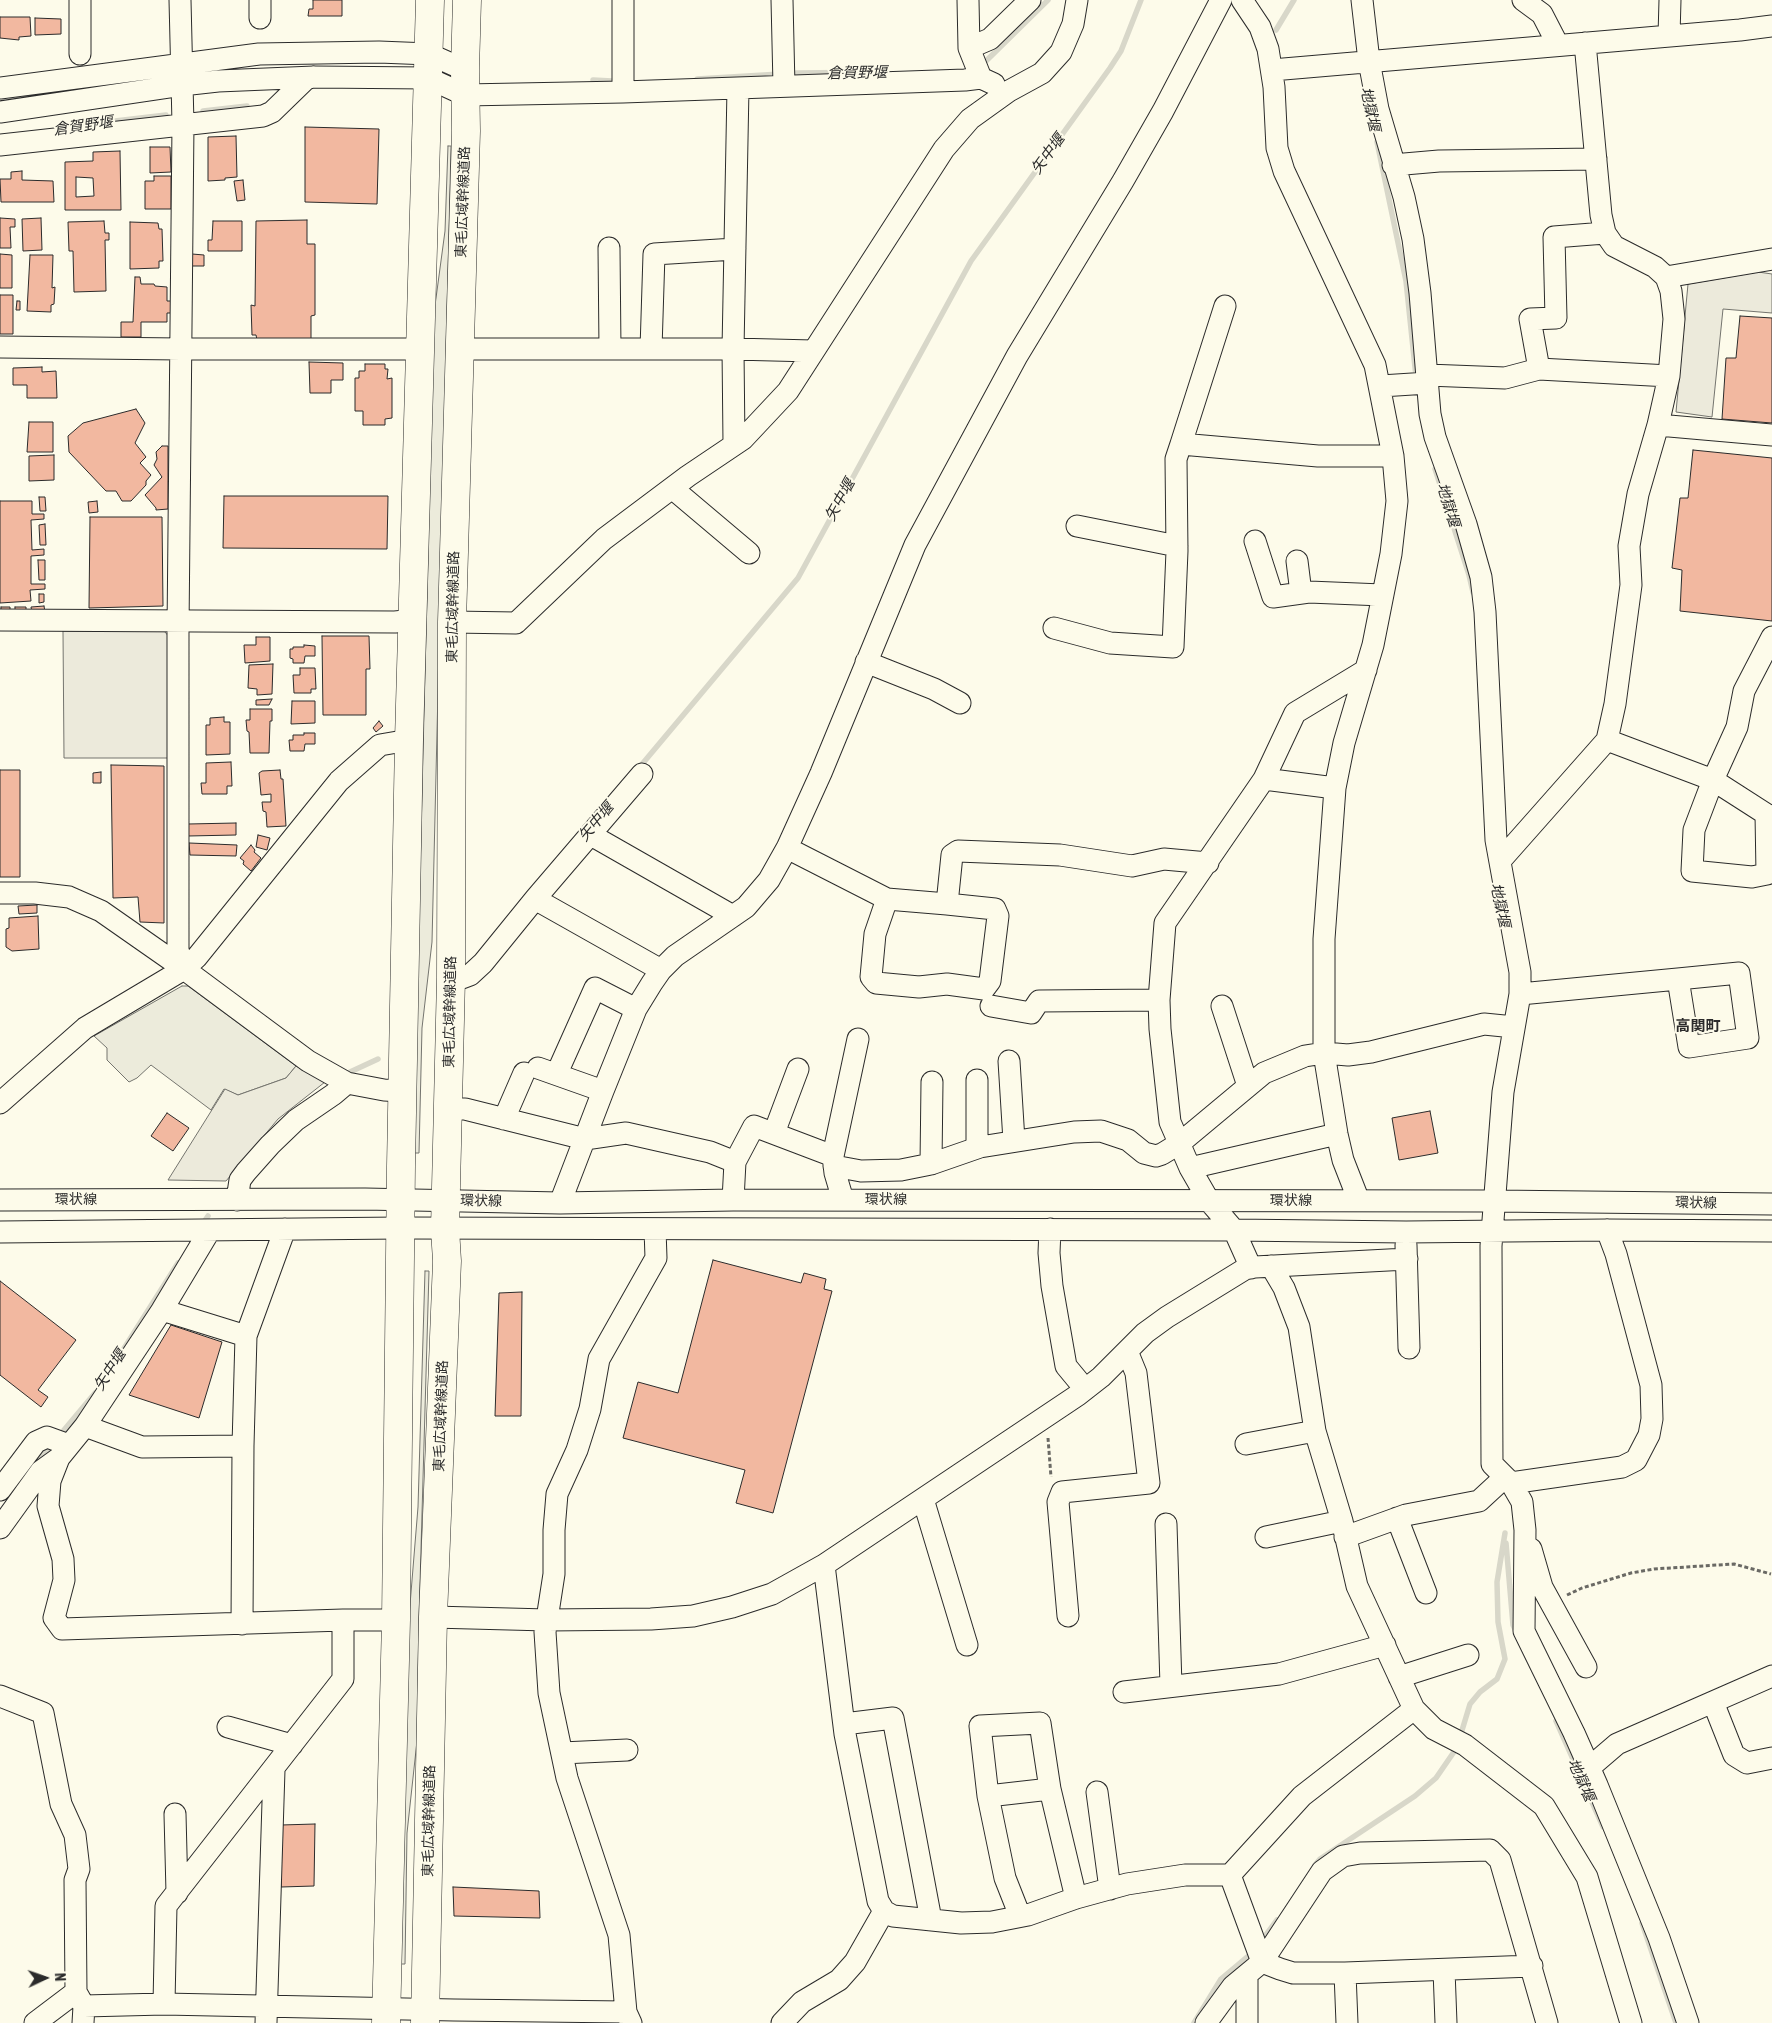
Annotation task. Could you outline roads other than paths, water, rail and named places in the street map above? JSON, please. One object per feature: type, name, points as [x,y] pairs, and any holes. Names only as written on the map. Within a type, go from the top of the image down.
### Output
[{"type":"highway","points":[[386,2016],[396,1620],[402,1091],[409,740],[414,620],[419,349],[430,0]]},
{"type":"highway","name":"東毛広域幹線道路","points":[[425,2016],[434,1617],[447,1261],[445,1229],[451,978],[452,622],[466,131],[467,0]]},
{"type":"street","points":[[80,0],[80,54]]},
{"type":"street","points":[[180,0],[183,124],[178,950],[184,969]]},
{"type":"street","points":[[623,0],[623,92]]},
{"type":"street","points":[[782,0],[784,86]]},
{"type":"street","points":[[968,0],[976,65],[1009,91]]},
{"type":"street","points":[[0,88],[259,54],[379,52],[429,66],[465,82],[623,92],[966,80],[990,39],[1030,0]]},
{"type":"street","points":[[452,622],[516,623],[604,539],[672,488],[743,439],[788,391],[944,149],[970,119],[1009,91],[1042,73],[1061,52],[1072,24],[1077,0]]},
{"type":"street","points":[[560,1203],[636,1009],[661,970],[675,956],[746,907],[769,880],[787,848],[919,536],[1017,356],[1163,111],[1221,0]]},
{"type":"street","points":[[1242,0],[1260,27],[1272,70],[1277,148],[1284,171],[1376,365],[1393,456],[1396,516],[1391,554],[1373,645],[1344,743],[1335,788],[1324,940],[1324,1053],[1343,1160],[1359,1201]]},
{"type":"street","points":[[1362,0],[1369,61],[1378,109],[1404,197],[1413,239],[1430,414],[1435,437],[1466,524],[1481,577],[1485,612],[1496,840],[1517,951],[1520,994],[1503,1092],[1492,1231],[1492,1464],[1508,1480],[1522,1502],[1525,1530],[1524,1630],[1589,1768],[1659,1938],[1688,2023]]},
{"type":"street","points":[[1523,0],[1542,14],[1558,45]]},
{"type":"street","points":[[1669,36],[1670,0]]},
{"type":"street","points":[[1272,70],[1772,26]]},
{"type":"street","points":[[1500,861],[1607,740],[1615,704],[1630,585],[1630,546],[1635,512],[1638,494],[1658,425],[1668,376],[1674,319],[1671,291],[1666,277],[1655,267],[1614,246],[1605,234],[1601,215],[1585,43]]},
{"type":"street","points":[[0,112],[218,81],[314,77],[429,66]]},
{"type":"street","points":[[0,145],[263,116],[272,112],[306,79],[314,77]]},
{"type":"street","points":[[734,444],[733,349],[738,88]]},
{"type":"street","points":[[1394,165],[1440,161],[1596,159]]},
{"type":"street","points":[[1539,369],[1530,319],[1556,318],[1554,237],[1605,234]]},
{"type":"street","points":[[609,248],[610,349]]},
{"type":"street","points":[[650,349],[654,254],[735,250]]},
{"type":"street","points":[[1666,277],[1772,259]]},
{"type":"street","points":[[1054,628],[1110,643],[1173,647],[1177,546],[1176,459],[1225,306]]},
{"type":"street","points":[[0,346],[181,350],[419,349]]},
{"type":"street","points":[[459,349],[733,349],[813,351]]},
{"type":"street","points":[[1381,386],[1428,379],[1505,378],[1539,369],[1668,376]]},
{"type":"street","points":[[1658,425],[1772,435]]},
{"type":"street","points":[[1181,444],[1318,456],[1393,456]]},
{"type":"street","points":[[672,488],[749,553]]},
{"type":"street","points":[[1077,526],[1177,546]]},
{"type":"street","points":[[1255,541],[1273,597],[1301,593],[1382,596]]},
{"type":"street","points":[[1297,561],[1301,593]]},
{"type":"street","points":[[0,620],[395,622],[414,620]]},
{"type":"street","points":[[1607,740],[1713,780],[1769,819],[1767,874],[1752,877],[1692,871],[1694,830],[1713,780],[1737,727],[1744,691],[1772,636]]},
{"type":"street","points":[[866,662],[934,689],[960,702]]},
{"type":"street","points":[[1366,670],[1295,713],[1264,779],[1165,924],[1159,1000],[1160,1029],[1170,1122],[1190,1168],[1209,1201],[1234,1230],[1261,1267],[1284,1288],[1299,1327],[1315,1431],[1357,1586],[1414,1709],[1434,1729],[1466,1745],[1544,1806],[1587,1877],[1631,2023]]},
{"type":"street","points":[[0,1103],[85,1028],[184,969],[197,957],[338,781],[380,745],[393,741],[409,740]]},
{"type":"street","points":[[451,978],[462,978],[470,975],[483,963],[642,774]]},
{"type":"street","points":[[1264,779],[1335,788]]},
{"type":"street","points":[[591,835],[733,916]]},
{"type":"street","points":[[787,848],[887,899],[995,909],[998,916],[990,981],[984,989],[947,984],[919,987],[876,983],[871,977],[875,934],[887,899]]},
{"type":"street","points":[[947,904],[952,855],[958,851],[1060,855],[1132,866],[1164,859],[1208,863]]},
{"type":"street","points":[[0,893],[35,893],[69,898],[102,911],[308,1061],[347,1083],[384,1090],[402,1091]]},
{"type":"street","points":[[535,899],[661,970]]},
{"type":"street","points":[[1520,994],[1678,979]]},
{"type":"street","points":[[504,1119],[540,1072],[595,988],[636,1009]]},
{"type":"street","points":[[991,1006],[1031,1012],[1038,1001],[1159,1000]]},
{"type":"street","points":[[1222,1006],[1248,1086]]},
{"type":"street","points":[[733,1200],[735,1162],[754,1126],[861,1171],[902,1170],[931,1164],[977,1148],[1074,1132],[1101,1131],[1128,1140],[1144,1153],[1156,1156],[1180,1143],[1264,1073],[1305,1056],[1324,1053],[1348,1055],[1371,1052],[1484,1024],[1514,1027]]},
{"type":"street","points":[[843,1200],[834,1161],[858,1039]]},
{"type":"street","points":[[1009,1061],[1014,1141]]},
{"type":"street","points":[[774,1133],[798,1069]]},
{"type":"street","points":[[540,1072],[603,1091]]},
{"type":"street","points":[[977,1080],[977,1148]]},
{"type":"street","points":[[931,1164],[932,1082]]},
{"type":"street","points":[[238,1200],[240,1180],[270,1145],[296,1120],[347,1083]]},
{"type":"street","points":[[449,1109],[465,1109],[585,1139],[626,1133],[710,1152],[735,1162]]},
{"type":"street","points":[[1190,1168],[1337,1134]]},
{"type":"street","name":"環状線","points":[[0,1200],[401,1200],[560,1203],[733,1200],[1494,1201],[1772,1204]]},
{"type":"street","name":"環状線","points":[[0,1232],[400,1228],[1050,1229],[1406,1232],[1772,1231]]},
{"type":"street","points":[[242,1624],[246,1336],[285,1229]]},
{"type":"street","points":[[35,2023],[81,2007],[164,2004],[267,2014],[629,2017],[619,1936],[567,1778],[549,1693],[546,1632],[554,1574],[554,1530],[557,1494],[576,1450],[590,1409],[599,1359],[656,1258],[655,1229]]},
{"type":"street","points":[[1050,1229],[1049,1253],[1052,1286],[1066,1366],[1085,1389]]},
{"type":"street","points":[[0,1528],[60,1446],[85,1426],[162,1310],[210,1230]]},
{"type":"street","points":[[1266,1537],[1343,1529],[1479,1501],[1508,1480],[1622,1467],[1636,1460],[1649,1435],[1652,1418],[1651,1385],[1616,1254],[1607,1230]]},
{"type":"street","points":[[1406,1232],[1409,1348]]},
{"type":"street","points":[[434,1617],[547,1620],[642,1619],[693,1616],[732,1607],[772,1594],[824,1565],[1047,1416],[1085,1389],[1167,1316],[1245,1269],[1407,1259]]},
{"type":"street","points":[[162,1310],[246,1336]]},
{"type":"street","points":[[1068,1616],[1058,1502],[1062,1492],[1149,1483],[1136,1373],[1127,1351]]},
{"type":"street","points":[[85,1426],[142,1447],[243,1446]]},
{"type":"street","points":[[1246,1444],[1315,1431]]},
{"type":"street","points":[[0,1490],[36,1442],[60,1446]]},
{"type":"street","points":[[60,1446],[50,1481],[48,1506],[63,1559],[64,1580],[54,1618],[62,1629],[396,1620]]},
{"type":"street","points":[[923,1499],[967,1645]]},
{"type":"street","points":[[1397,1518],[1426,1593]]},
{"type":"street","points":[[1166,1524],[1171,1686]]},
{"type":"street","points":[[1525,1530],[1542,1588],[1586,1667]]},
{"type":"street","points":[[824,1565],[844,1724],[878,1901],[884,1911],[894,1916],[961,1923],[984,1922],[1020,1916],[1127,1884],[1185,1876],[1230,1875],[1302,1796],[1414,1709]]},
{"type":"street","points":[[164,2004],[166,1906],[274,1770],[343,1679],[344,1620]]},
{"type":"street","points":[[1124,1692],[1279,1674],[1385,1645]]},
{"type":"street","points":[[1399,1677],[1468,1654]]},
{"type":"street","points":[[1589,1768],[1617,1744],[1772,1676]]},
{"type":"street","points":[[0,1696],[42,1714],[61,1804],[75,1835],[79,1869],[75,1880],[81,2007]]},
{"type":"street","points":[[1713,1702],[1734,1755],[1747,1763],[1772,1758]]},
{"type":"street","points":[[844,1724],[893,1718],[931,1920]]},
{"type":"street","points":[[1020,1916],[1006,1878],[988,1796],[980,1726],[1040,1723],[1050,1789],[1076,1898]]},
{"type":"street","points":[[228,1726],[292,1746]]},
{"type":"street","points":[[562,1753],[627,1750]]},
{"type":"street","points":[[267,2014],[274,1770]]},
{"type":"street","points":[[988,1796],[1050,1789]]},
{"type":"street","points":[[1097,1792],[1110,1889]]},
{"type":"street","points":[[175,1814],[177,1893]]},
{"type":"street","points":[[1206,2023],[1233,1986],[1254,1969],[1322,1870],[1343,1856],[1360,1853],[1490,1850],[1500,1860],[1547,2023]]},
{"type":"street","points":[[1230,1875],[1254,1969],[1247,2023]]},
{"type":"street","points":[[782,2023],[802,2002],[839,1980],[855,1962],[884,1911]]},
{"type":"street","points":[[1254,1969],[1293,1973],[1345,1973],[1532,1966]]},
{"type":"street","points":[[1444,1970],[1446,2023]]},
{"type":"street","points":[[1345,1973],[1347,2023]]},
{"type":"waterway","name":"倉賀野堰","points":[[980,63],[986,61],[1048,0]]},
{"type":"waterway","name":"矢中堰","points":[[638,769],[798,578],[971,261],[1110,68],[1121,51],[1141,0]]},
{"type":"waterway","points":[[1276,30],[1294,0]]},
{"type":"waterway","name":"倉賀野堰","points":[[697,79],[797,73],[885,72]]},
{"type":"waterway","name":"倉賀野堰","points":[[593,80],[612,81]]},
{"type":"waterway","name":"倉賀野堰","points":[[203,111],[247,106]]},
{"type":"waterway","name":"倉賀野堰","points":[[81,125],[166,115]]},
{"type":"waterway","name":"地獄堰","points":[[1377,142],[1406,281],[1416,377]]},
{"type":"waterway","name":"地獄堰","points":[[1435,469],[1473,592]]},
{"type":"waterway","name":"矢中堰","points":[[350,1072],[378,1059]]},
{"type":"waterway","name":"矢中堰","points":[[202,1225],[208,1216]]},
{"type":"waterway","name":"矢中堰","points":[[123,1350],[178,1263]]},
{"type":"waterway","name":"矢中堰","points":[[59,1436],[95,1393]]},
{"type":"waterway","name":"矢中堰","points":[[37,1463],[53,1443]]},
{"type":"waterway","points":[[1460,1737],[1470,1704],[1480,1692],[1497,1679],[1505,1659],[1498,1622],[1497,1582],[1505,1533]]},
{"type":"waterway","name":"地獄堰","points":[[1506,1543],[1513,1625],[1517,1633]]},
{"type":"waterway","name":"地獄堰","points":[[1556,1721],[1603,1827]]},
{"type":"waterway","points":[[1315,1865],[1320,1859],[1415,1796],[1436,1778],[1458,1746]]},
{"type":"waterway","points":[[1260,1943],[1277,1920]]},
{"type":"waterway","name":"地獄堰","points":[[1642,1923],[1676,2023]]},
{"type":"waterway","points":[[1194,2023],[1221,1979],[1253,1952]]},
{"type":"district","name":"高関町","points":[[1698,1026]]}]
